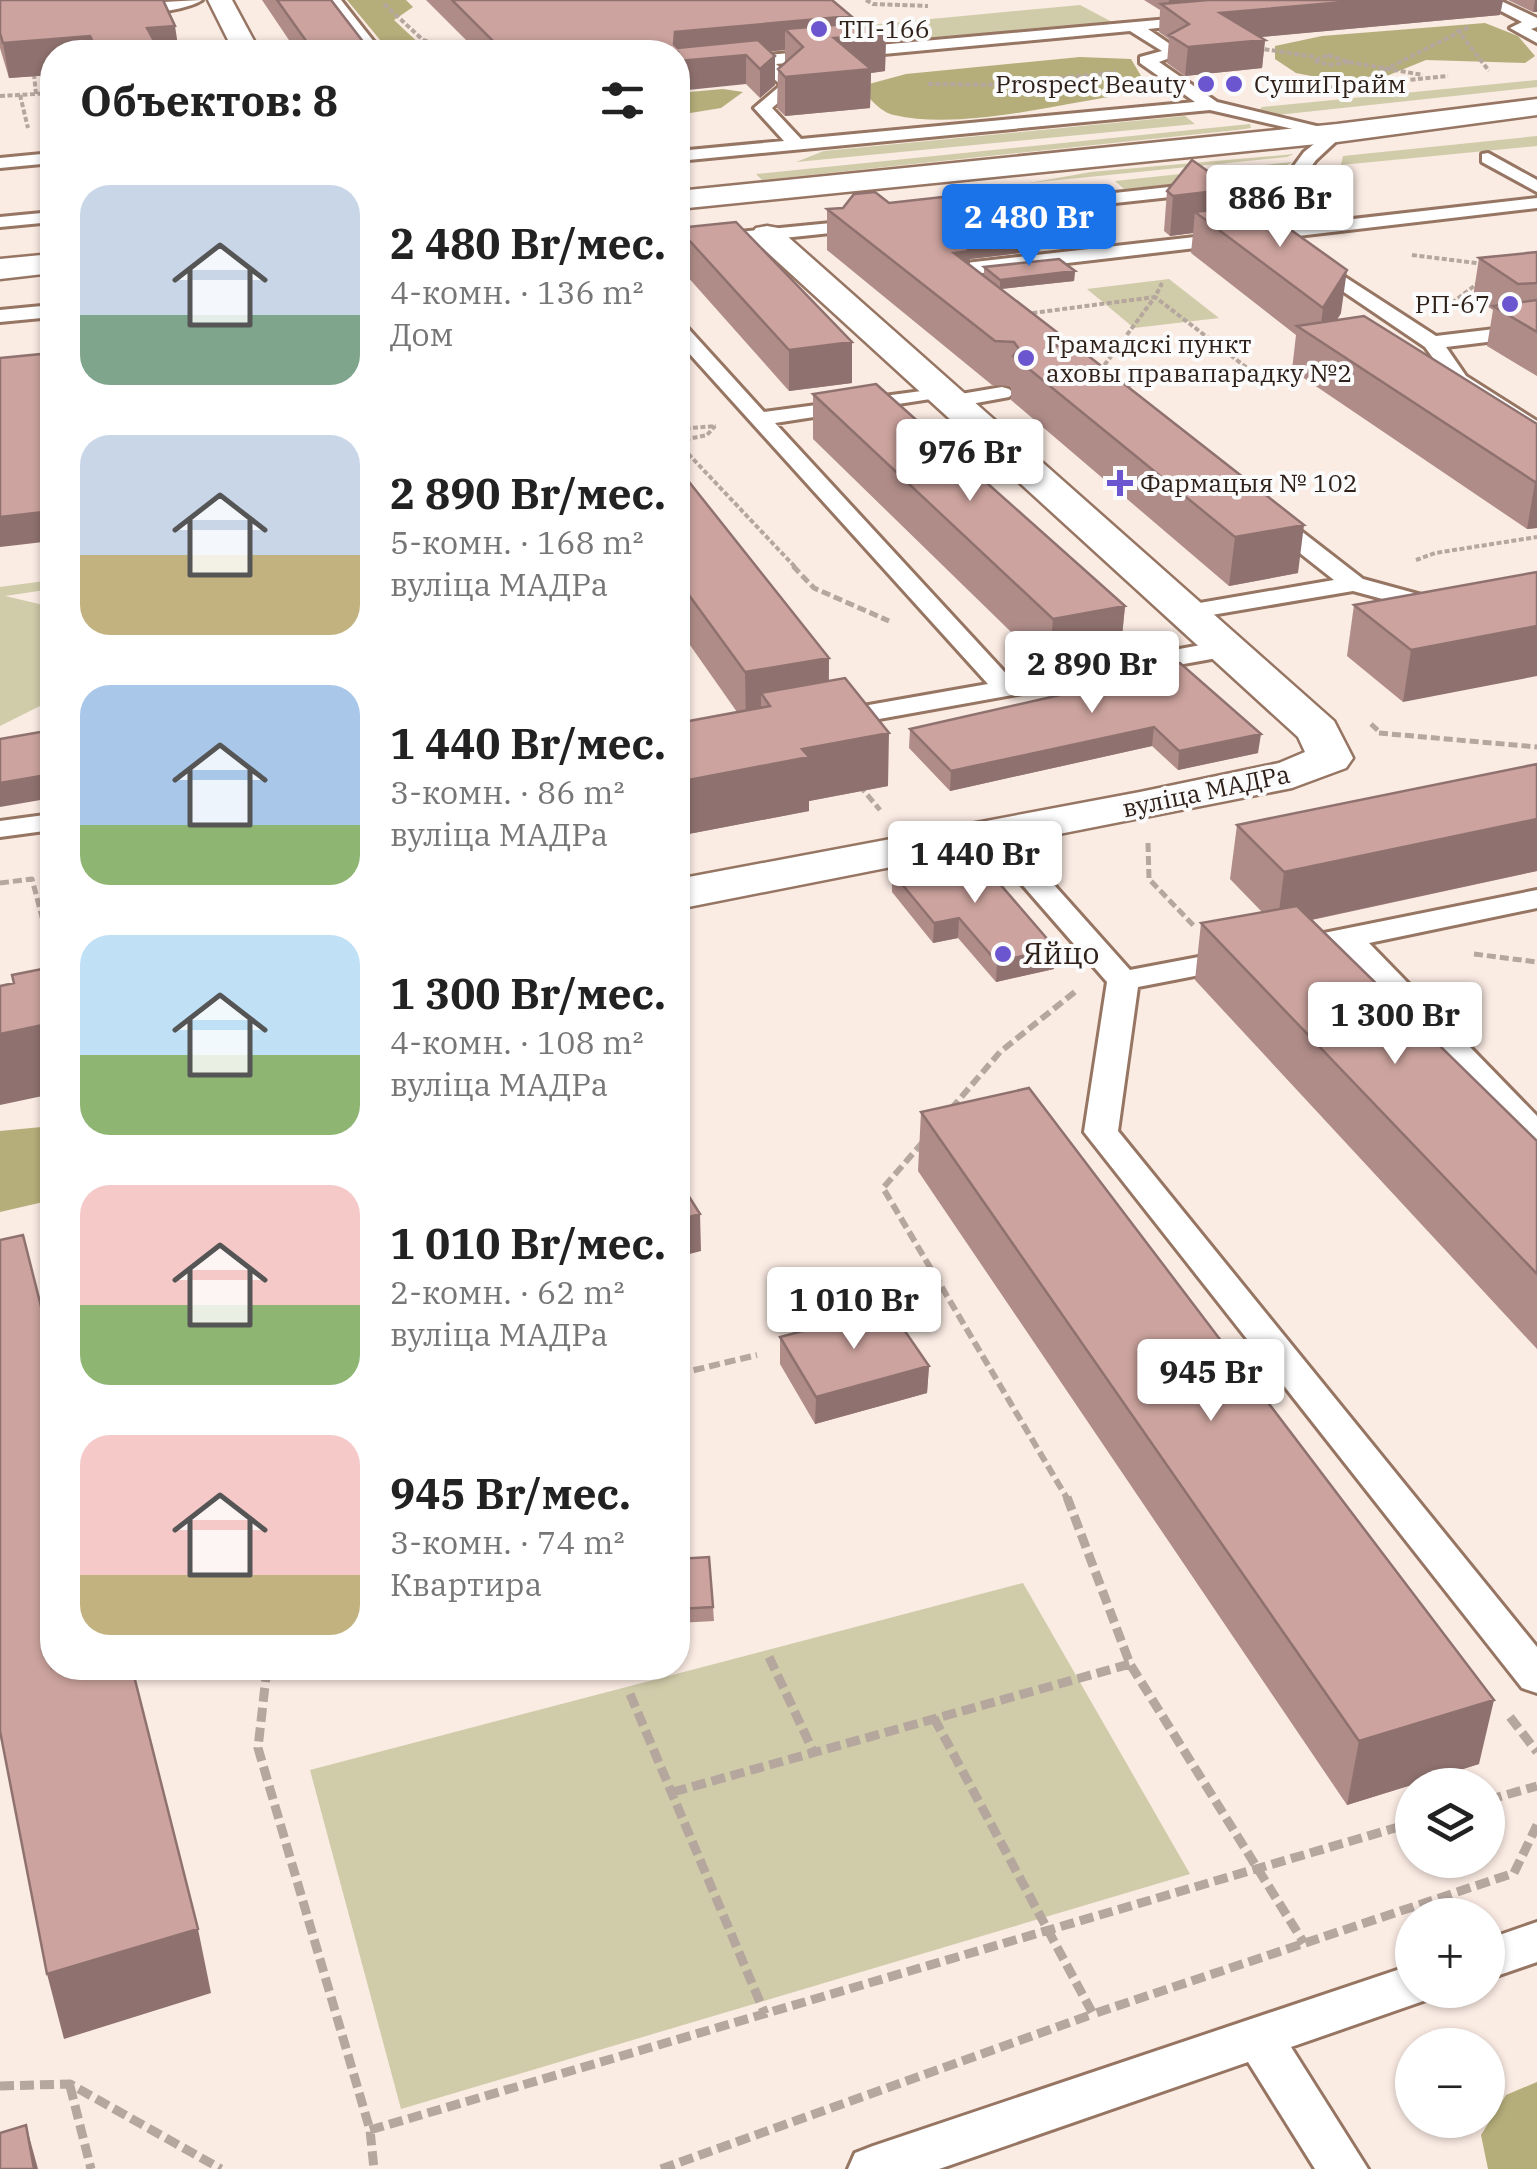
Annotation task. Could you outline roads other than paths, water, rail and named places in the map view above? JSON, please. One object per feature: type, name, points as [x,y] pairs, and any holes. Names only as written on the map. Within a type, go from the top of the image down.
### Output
[{"type":"street","points":[[220,0],[242,40]]},
{"type":"street","points":[[690,199],[1337,132],[1537,107]]},
{"type":"street","points":[[1424,122],[1537,115]]},
{"type":"street","name":"вуліца МАДРа","points":[[690,892],[995,836],[1292,774],[1330,758],[1318,731],[767,235]]},
{"type":"street","points":[[0,269],[40,265]]},
{"type":"lane","points":[[61,0],[68,7],[95,10],[194,0]]},
{"type":"lane","points":[[333,0],[365,40]]},
{"type":"lane","points":[[1488,0],[1536,23],[1518,28],[1537,38]]},
{"type":"lane","points":[[690,67],[1217,18]]},
{"type":"lane","points":[[1132,26],[1175,53],[1146,60],[1211,106]]},
{"type":"lane","points":[[763,60],[790,85],[762,108],[796,144]]},
{"type":"lane","points":[[690,155],[1211,106],[1337,132]]},
{"type":"lane","points":[[968,214],[1293,179],[1310,156],[1337,132]]},
{"type":"lane","points":[[1488,158],[1537,187]]},
{"type":"lane","points":[[0,163],[40,159]]},
{"type":"lane","points":[[1156,194],[1220,239]]},
{"type":"lane","points":[[1014,316],[957,270],[1537,203]]},
{"type":"lane","points":[[1507,206],[1537,226]]},
{"type":"lane","points":[[0,222],[40,218]]},
{"type":"lane","points":[[690,243],[892,222]]},
{"type":"lane","points":[[1270,233],[1432,343],[1459,380],[1537,430]]},
{"type":"lane","points":[[0,316],[40,311]]},
{"type":"lane","points":[[1432,343],[1537,330]]},
{"type":"lane","points":[[690,342],[1006,688]]},
{"type":"lane","points":[[759,419],[1002,393]]},
{"type":"lane","points":[[1244,498],[1354,584],[1434,608],[1469,601]]},
{"type":"lane","points":[[1188,612],[1354,584]]},
{"type":"lane","points":[[810,723],[1228,648]]},
{"type":"lane","points":[[0,830],[40,824]]},
{"type":"lane","points":[[995,836],[1123,981]]},
{"type":"lane","points":[[1123,981],[1537,898]]},
{"type":"lane","points":[[1348,938],[1537,1135]]},
{"type":"lane","points":[[1123,981],[1100,1132],[1537,1677]]},
{"type":"lane","points":[[1505,1953],[1537,1942]]},
{"type":"lane","points":[[874,2169],[1395,1991]]},
{"type":"lane","points":[[1258,2038],[1343,2169]]},
{"type":"place","name":"ТП-166","points":[[819,29]]},
{"type":"place","name":"Prospect Beauty","points":[[1206,84]]},
{"type":"place","name":"СушиПрайм","points":[[1234,84]]},
{"type":"place","name":"РП-67","points":[[1510,304]]},
{"type":"place","name":"Грамадскі пункт аховы правапарадку №2","points":[[1026,358]]},
{"type":"place","name":"Фармацыя № 102","points":[[1120,483]]},
{"type":"place","name":"Яйцо","points":[[1003,954]]}]
